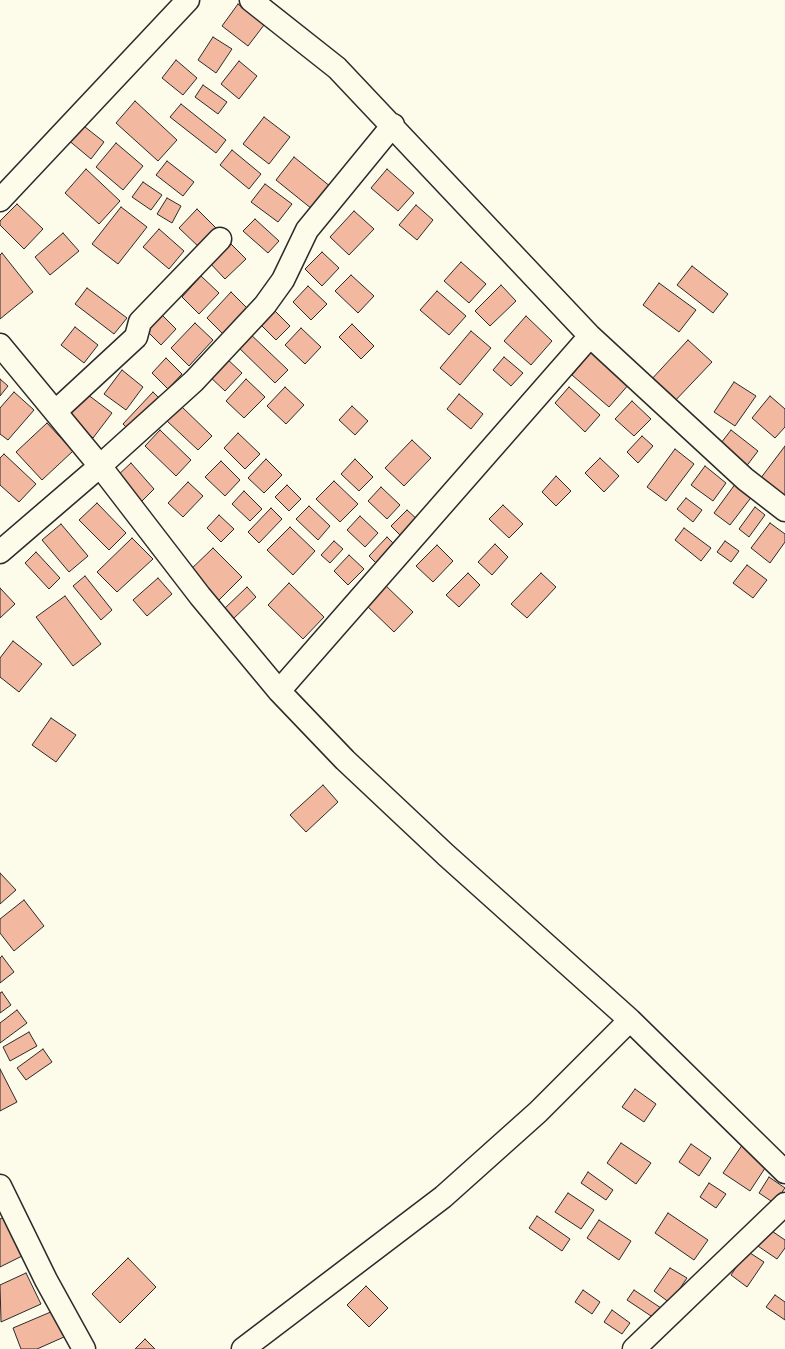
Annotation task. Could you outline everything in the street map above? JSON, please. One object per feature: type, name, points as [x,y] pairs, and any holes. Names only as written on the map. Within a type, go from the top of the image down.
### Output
[{"type":"street","points":[[0,200],[188,0]]},
{"type":"street","points":[[251,0],[337,68],[393,125],[481,223],[590,336],[746,479],[785,510]]},
{"type":"street","points":[[0,552],[100,466],[194,380],[265,305],[283,280],[307,230],[393,125]]},
{"type":"street","points":[[56,411],[136,337],[139,332],[140,322],[220,239]]},
{"type":"street","points":[[279,691],[590,336]]},
{"type":"street","points":[[0,345],[56,411],[200,596],[279,691],[345,760],[446,855],[630,1020],[785,1172]]},
{"type":"street","points":[[243,1349],[443,1197],[538,1112],[630,1020]]},
{"type":"street","points":[[0,1186],[46,1280],[84,1349]]},
{"type":"street","points":[[634,1349],[785,1204]]},
{"type":"building","points":[[238,4],[264,25],[248,46],[222,26]]},
{"type":"building","points":[[213,37],[232,49],[216,73],[198,60]]},
{"type":"building","points":[[176,60],[197,78],[183,95],[162,78]]},
{"type":"building","points":[[239,61],[257,76],[239,99],[221,84]]},
{"type":"building","points":[[203,85],[227,102],[218,114],[195,97]]},
{"type":"building","points":[[135,101],[177,140],[158,161],[116,123]]},
{"type":"building","points":[[181,104],[226,140],[216,153],[170,117]]},
{"type":"building","points":[[264,117],[290,137],[269,164],[243,144]]},
{"type":"building","points":[[80,123],[104,142],[91,159],[67,139]]},
{"type":"building","points":[[116,143],[143,166],[123,190],[96,167]]},
{"type":"building","points":[[232,150],[261,174],[249,189],[220,165]]},
{"type":"building","points":[[294,157],[331,187],[312,209],[276,180]]},
{"type":"building","points":[[167,161],[194,182],[183,196],[156,175]]},
{"type":"building","points":[[86,169],[120,201],[99,224],[65,193]]},
{"type":"building","points":[[387,169],[414,193],[398,211],[371,188]]},
{"type":"building","points":[[143,182],[162,195],[151,210],[132,197]]},
{"type":"building","points":[[265,184],[292,204],[278,222],[251,202]]},
{"type":"building","points":[[167,198],[181,206],[172,223],[157,214]]},
{"type":"building","points":[[17,204],[43,229],[24,249],[0,225],[0,221]]},
{"type":"building","points":[[416,205],[433,220],[417,240],[399,225]]},
{"type":"building","points":[[121,207],[147,227],[118,264],[92,244]]},
{"type":"building","points":[[197,209],[219,231],[201,249],[179,228]]},
{"type":"building","points":[[354,211],[374,229],[349,255],[330,237]]},
{"type":"building","points":[[255,219],[279,241],[268,253],[243,231]]},
{"type":"building","points":[[159,229],[184,251],[169,269],[143,247]]},
{"type":"building","points":[[63,233],[79,251],[50,275],[35,257]]},
{"type":"building","points":[[228,241],[246,259],[225,279],[208,261]]},
{"type":"building","points":[[322,252],[339,268],[322,286],[305,269]]},
{"type":"building","points":[[2,253],[33,292],[0,319],[0,255]]},
{"type":"building","points":[[461,262],[486,284],[469,303],[444,281]]},
{"type":"building","points":[[692,266],[728,294],[713,313],[677,285]]},
{"type":"building","points":[[351,275],[374,296],[358,313],[335,291]]},
{"type":"building","points":[[201,276],[219,293],[199,314],[182,297]]},
{"type":"building","points":[[659,283],[696,310],[679,332],[643,305]]},
{"type":"building","points":[[501,285],[516,301],[490,326],[475,311]]},
{"type":"building","points":[[308,286],[327,304],[311,320],[293,302]]},
{"type":"building","points":[[87,288],[127,318],[114,334],[75,304]]},
{"type":"building","points":[[437,291],[466,316],[449,335],[420,310]]},
{"type":"building","points":[[231,292],[248,309],[224,335],[207,318]]},
{"type":"building","points":[[271,307],[290,326],[276,340],[257,321]]},
{"type":"building","points":[[161,314],[176,329],[161,345],[146,330]]},
{"type":"building","points":[[526,316],[552,341],[531,365],[504,341]]},
{"type":"building","points":[[195,323],[213,340],[189,366],[171,348]]},
{"type":"building","points":[[352,324],[374,346],[361,359],[339,337]]},
{"type":"building","points":[[75,327],[98,345],[84,363],[61,345]]},
{"type":"building","points":[[301,328],[321,347],[305,364],[285,345]]},
{"type":"building","points":[[246,330],[288,370],[275,383],[234,343]]},
{"type":"building","points":[[471,331],[491,348],[460,385],[440,368]]},
{"type":"building","points":[[688,340],[712,362],[672,404],[649,382]]},
{"type":"building","points":[[593,350],[630,383],[609,407],[572,375]]},
{"type":"building","points":[[225,357],[242,373],[225,391],[208,375]]},
{"type":"building","points":[[504,357],[523,373],[511,386],[493,370]]},
{"type":"building","points":[[166,358],[182,374],[168,389],[152,373]]},
{"type":"building","points":[[122,370],[143,387],[126,410],[104,394]]},
{"type":"building","points":[[0,379],[8,386],[0,396]]},
{"type":"building","points":[[246,379],[265,397],[244,418],[226,401]]},
{"type":"building","points":[[734,382],[756,396],[735,426],[714,412]]},
{"type":"building","points":[[285,387],[304,405],[286,424],[267,406]]},
{"type":"building","points":[[569,387],[600,415],[585,432],[555,403]]},
{"type":"building","points":[[83,391],[112,413],[93,438],[64,416]]},
{"type":"building","points":[[14,392],[34,410],[8,440],[0,434],[0,408]]},
{"type":"building","points":[[153,392],[162,401],[132,433],[123,424]]},
{"type":"building","points":[[459,394],[483,414],[471,429],[447,409]]},
{"type":"building","points":[[770,396],[785,409],[785,427],[775,438],[752,418]]},
{"type":"building","points":[[632,401],[651,419],[634,436],[615,419]]},
{"type":"building","points":[[181,406],[212,436],[198,450],[167,421]]},
{"type":"building","points":[[352,406],[368,421],[355,435],[339,420]]},
{"type":"building","points":[[47,423],[73,451],[42,480],[16,452]]},
{"type":"building","points":[[160,430],[191,460],[176,476],[145,446]]},
{"type":"building","points":[[731,430],[758,451],[745,468],[718,447]]},
{"type":"building","points":[[238,433],[260,454],[245,469],[224,448]]},
{"type":"building","points":[[642,436],[653,446],[638,463],[627,452]]},
{"type":"building","points":[[412,440],[431,458],[404,486],[385,468]]},
{"type":"building","points":[[785,446],[785,499],[757,483]]},
{"type":"building","points":[[675,449],[694,464],[666,501],[647,487]]},
{"type":"building","points":[[4,454],[36,484],[19,502],[0,485],[0,458]]},
{"type":"building","points":[[600,458],[619,476],[604,492],[585,473]]},
{"type":"building","points":[[266,459],[282,475],[264,493],[248,478]]},
{"type":"building","points":[[355,459],[373,477],[359,491],[341,474]]},
{"type":"building","points":[[221,461],[240,480],[225,496],[205,477]]},
{"type":"building","points":[[131,463],[154,489],[140,503],[116,477]]},
{"type":"building","points":[[705,466],[726,483],[713,501],[691,485]]},
{"type":"building","points":[[556,476],[571,491],[556,506],[542,492]]},
{"type":"building","points":[[334,481],[358,504],[340,522],[316,499]]},
{"type":"building","points":[[188,482],[203,496],[183,517],[168,503]]},
{"type":"building","points":[[736,483],[753,495],[730,525],[714,513]]},
{"type":"building","points":[[287,485],[301,499],[289,511],[275,497]]},
{"type":"building","points":[[381,487],[400,505],[387,519],[368,501]]},
{"type":"building","points":[[244,491],[262,509],[250,521],[232,504]]},
{"type":"building","points":[[686,498],[702,510],[693,522],[677,509]]},
{"type":"building","points":[[97,503],[126,533],[109,550],[79,520]]},
{"type":"building","points":[[503,505],[523,524],[509,538],[489,519]]},
{"type":"building","points":[[309,506],[330,526],[318,540],[296,519]]},
{"type":"building","points":[[755,507],[765,515],[749,537],[739,529]]},
{"type":"building","points":[[271,508],[282,519],[259,543],[248,532]]},
{"type":"building","points":[[407,510],[419,521],[403,538],[391,526]]},
{"type":"building","points":[[219,515],[234,529],[221,542],[207,528]]},
{"type":"building","points":[[360,516],[378,533],[365,547],[347,530]]},
{"type":"building","points":[[770,523],[785,534],[785,542],[770,563],[751,548]]},
{"type":"building","points":[[61,524],[88,556],[69,572],[42,540]]},
{"type":"building","points":[[290,527],[315,551],[293,575],[267,550]]},
{"type":"building","points":[[684,528],[711,548],[701,561],[675,540]]},
{"type":"building","points":[[387,537],[400,550],[382,569],[369,556]]},
{"type":"building","points":[[132,538],[153,559],[117,592],[97,572]]},
{"type":"building","points":[[334,541],[343,549],[330,563],[321,555]]},
{"type":"building","points":[[725,541],[739,551],[731,562],[717,552]]},
{"type":"building","points":[[495,544],[508,557],[492,575],[478,562]]},
{"type":"building","points":[[437,545],[453,561],[433,582],[416,566]]},
{"type":"building","points":[[213,548],[242,577],[216,603],[187,573]]},
{"type":"building","points":[[36,552],[60,578],[49,589],[25,563]]},
{"type":"building","points":[[349,555],[364,569],[348,585],[334,571]]},
{"type":"building","points":[[747,565],[767,580],[753,598],[733,583]]},
{"type":"building","points":[[468,573],[480,585],[459,607],[446,595]]},
{"type":"building","points":[[541,573],[556,587],[527,618],[511,604]]},
{"type":"building","points":[[85,576],[112,610],[101,620],[73,586]]},
{"type":"building","points":[[158,578],[172,594],[147,616],[133,600]]},
{"type":"building","points":[[289,583],[324,617],[303,639],[268,605]]},
{"type":"building","points":[[383,583],[413,612],[394,632],[364,603]]},
{"type":"building","points":[[247,587],[256,597],[233,619],[224,609]]},
{"type":"building","points":[[0,588],[15,604],[0,618]]},
{"type":"building","points":[[65,596],[101,644],[73,666],[36,617]]},
{"type":"building","points":[[13,641],[42,664],[19,692],[0,677],[0,658]]},
{"type":"building","points":[[51,718],[76,735],[56,762],[32,745]]},
{"type":"building","points":[[323,785],[338,802],[306,832],[290,815]]},
{"type":"building","points":[[0,873],[16,890],[0,904]]},
{"type":"building","points":[[24,900],[44,926],[14,951],[0,933],[0,919]]},
{"type":"building","points":[[2,956],[14,972],[0,983],[0,958]]},
{"type":"building","points":[[2,992],[11,1005],[0,1013],[0,993]]},
{"type":"building","points":[[17,1010],[27,1023],[0,1043],[0,1023]]},
{"type":"building","points":[[29,1032],[37,1046],[10,1061],[3,1047]]},
{"type":"building","points":[[43,1049],[52,1062],[26,1080],[17,1068]]},
{"type":"building","points":[[0,1069],[17,1102],[0,1111]]},
{"type":"building","points":[[635,1089],[656,1104],[644,1122],[622,1107]]},
{"type":"building","points":[[745,1141],[771,1159],[750,1191],[723,1173]]},
{"type":"building","points":[[621,1143],[651,1163],[636,1184],[607,1163]]},
{"type":"building","points":[[691,1144],[711,1158],[699,1176],[679,1162]]},
{"type":"building","points":[[588,1172],[613,1190],[606,1200],[581,1183]]},
{"type":"building","points":[[769,1177],[785,1188],[774,1203],[759,1193]]},
{"type":"building","points":[[709,1183],[726,1194],[716,1208],[700,1197]]},
{"type":"building","points":[[568,1193],[594,1210],[581,1229],[555,1212]]},
{"type":"building","points":[[668,1213],[708,1240],[694,1260],[655,1233]]},
{"type":"building","points":[[8,1215],[26,1254],[0,1267],[0,1219]]},
{"type":"building","points":[[537,1216],[570,1239],[562,1251],[529,1228]]},
{"type":"building","points":[[599,1220],[631,1241],[619,1260],[587,1238]]},
{"type":"building","points":[[763,1225],[785,1240],[785,1248],[777,1259],[752,1242]]},
{"type":"building","points":[[747,1251],[764,1262],[747,1287],[731,1275]]},
{"type":"building","points":[[128,1258],[156,1287],[120,1323],[92,1294]]},
{"type":"building","points":[[670,1268],[687,1278],[670,1303],[654,1291]]},
{"type":"building","points":[[26,1273],[41,1304],[1,1322],[0,1285]]},
{"type":"building","points":[[366,1286],[388,1308],[369,1327],[347,1305]]},
{"type":"building","points":[[583,1290],[600,1302],[592,1314],[575,1302]]},
{"type":"building","points":[[634,1290],[661,1308],[654,1318],[627,1300]]},
{"type":"building","points":[[775,1295],[785,1302],[785,1320],[766,1307]]},
{"type":"building","points":[[612,1310],[630,1323],[622,1334],[604,1322]]},
{"type":"building","points":[[53,1311],[64,1337],[37,1349],[21,1349],[13,1328]]},
{"type":"building","points":[[145,1339],[155,1349],[135,1349]]}]
